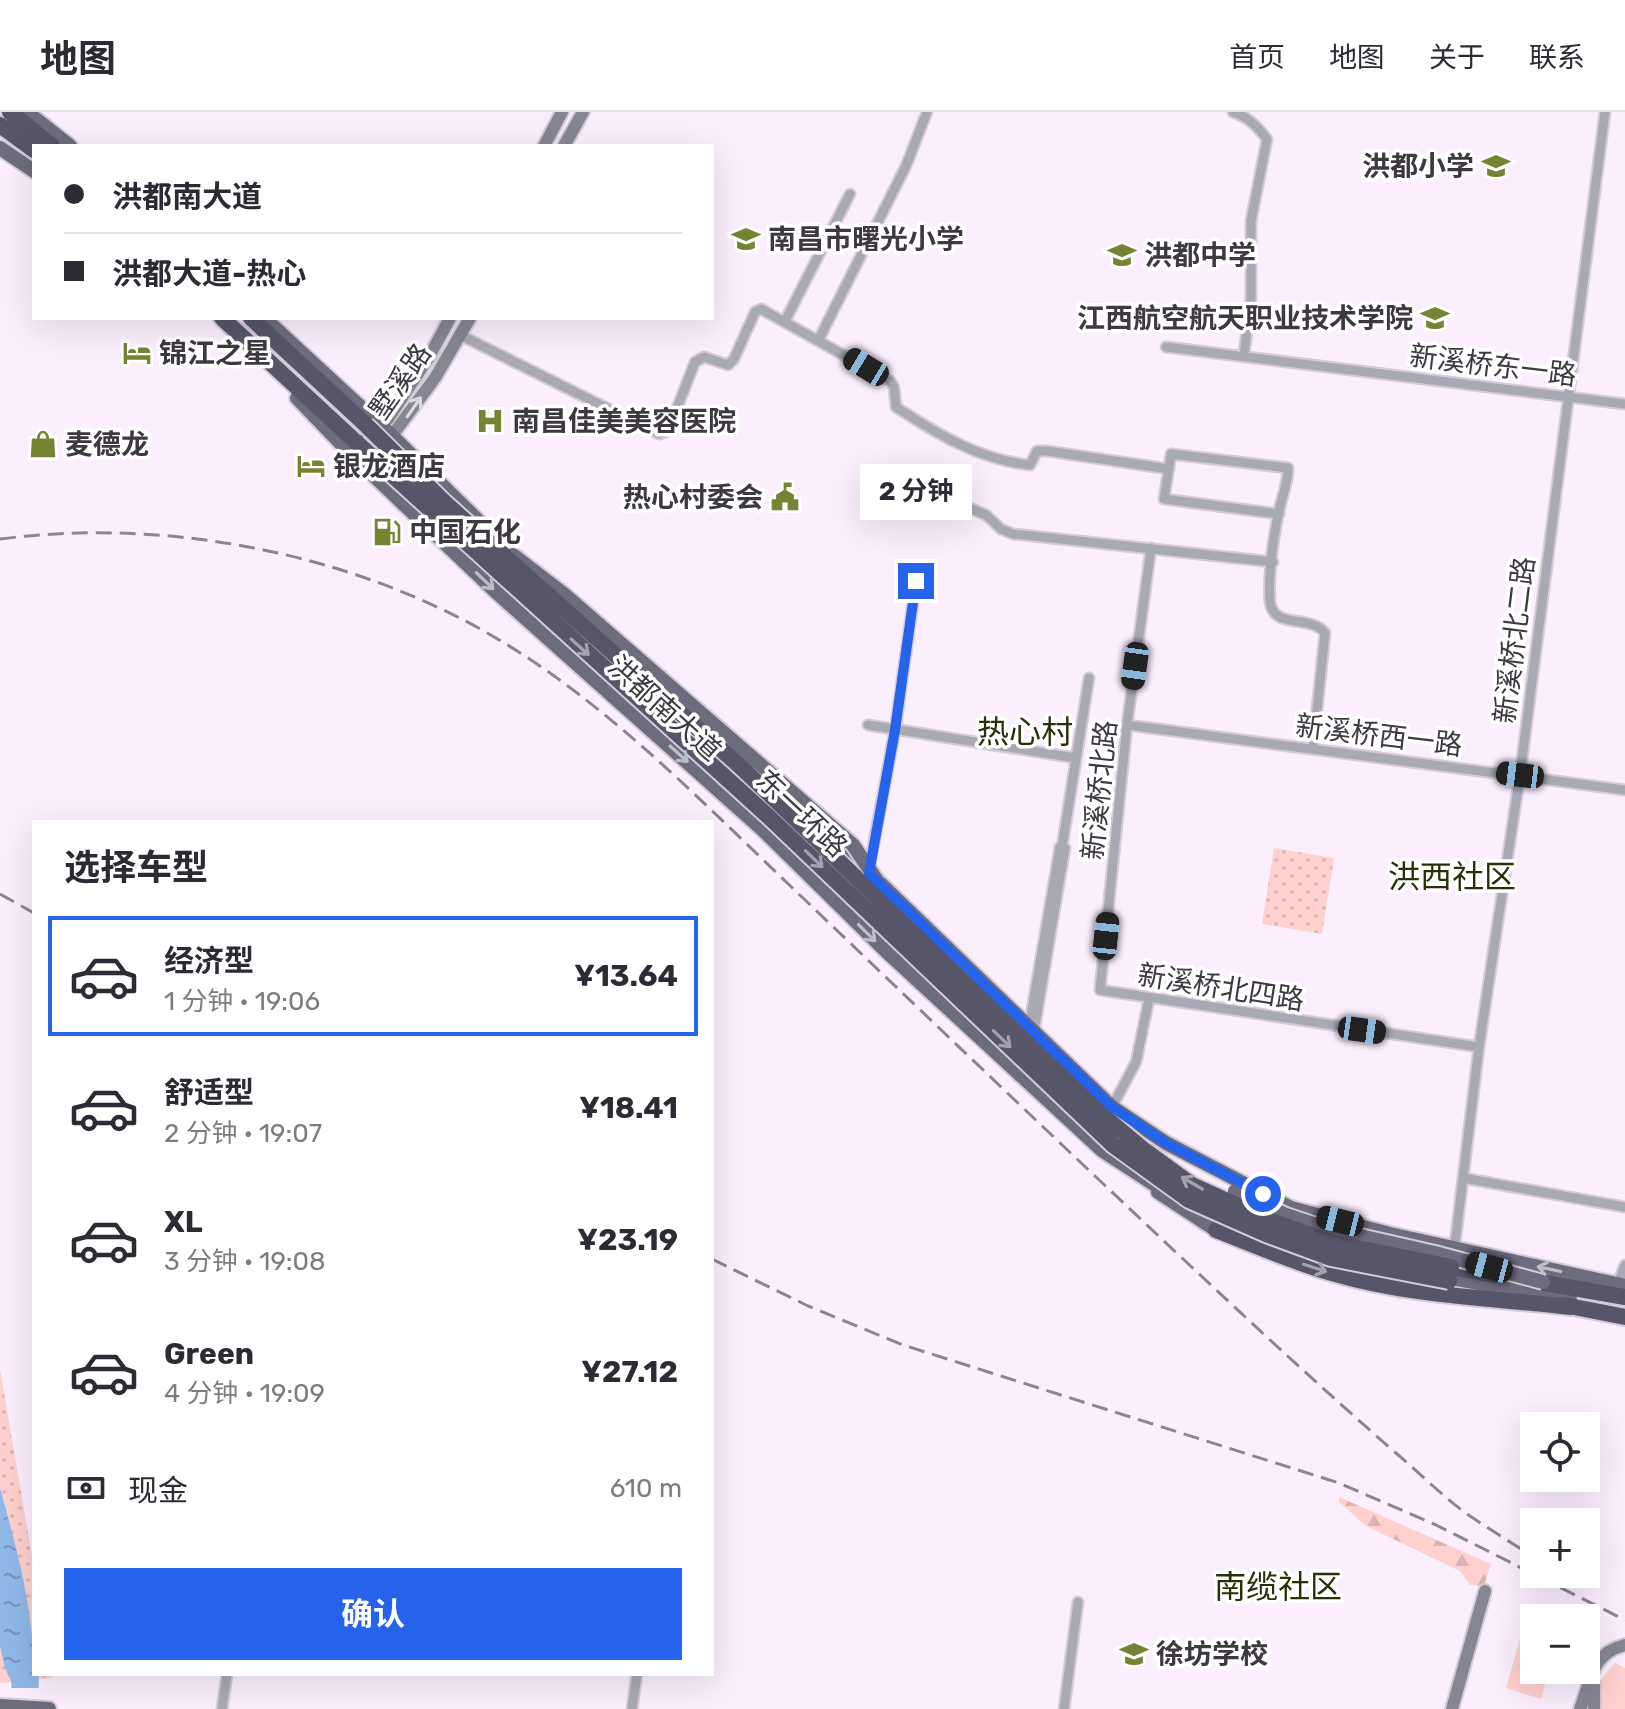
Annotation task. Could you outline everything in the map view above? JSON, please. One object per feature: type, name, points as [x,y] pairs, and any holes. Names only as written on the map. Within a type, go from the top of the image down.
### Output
[{"type":"highway","points":[[10,112],[50,144]]},
{"type":"highway","points":[[0,125],[32,149]]},
{"type":"highway","name":"东一环路","points":[[224,320],[411,494],[768,816],[1113,1145],[1189,1200],[1331,1258],[1625,1317]]},
{"type":"highway","name":"东一环路","points":[[253,320],[445,503],[743,769],[1095,1107],[1144,1150],[1192,1185],[1269,1220],[1333,1243],[1543,1282],[1623,1289]]},
{"type":"highway","points":[[1216,1230],[1334,1274],[1401,1289],[1571,1307]]},
{"type":"main road","points":[[27,112],[69,144]]},
{"type":"main road","points":[[41,112],[70,144]]},
{"type":"main road","points":[[0,132],[32,156]]},
{"type":"main road","points":[[0,148],[32,170]]},
{"type":"main road","name":"洪都南大道","points":[[214,320],[495,591],[762,829],[886,951],[1103,1151],[1169,1194],[1273,1241],[1625,1311]]},
{"type":"main road","name":"洪都南大道","points":[[266,320],[539,580],[874,878],[1116,1110],[1209,1167],[1291,1208],[1623,1289]]},
{"type":"main road","points":[[445,503],[565,595],[853,845],[874,878]]},
{"type":"main road","points":[[1116,1110],[1163,1151],[1286,1215],[1325,1228],[1543,1282]]},
{"type":"main road","points":[[1103,1151],[1173,1204],[1216,1230]]},
{"type":"main road","points":[[0,1706],[49,1709]]},
{"type":"street","points":[[545,144],[562,112]]},
{"type":"street","points":[[565,144],[583,112]]},
{"type":"street","points":[[818,341],[906,166],[927,112]]},
{"type":"street","points":[[1233,112],[1244,116],[1267,139],[1251,221],[1251,299],[1244,355]]},
{"type":"street","name":"新溪桥北二路","points":[[1451,1267],[1479,1047],[1520,775],[1605,112]]},
{"type":"street","points":[[785,321],[850,194]]},
{"type":"street","points":[[460,335],[659,434],[668,431],[695,362],[704,357],[728,365],[734,359],[757,309],[765,309],[890,381],[894,387],[896,407],[956,443],[986,456],[1030,465],[1037,451],[1047,451],[1169,469]]},
{"type":"street","name":"墅溪路","points":[[350,453],[386,431],[388,419],[429,357],[449,320]]},
{"type":"street","name":"墅溪路","points":[[366,469],[386,431],[435,378],[469,320]]},
{"type":"street","name":"新溪桥东一路","points":[[1166,347],[1625,404]]},
{"type":"street","points":[[1279,514],[1164,499],[1171,454],[1288,468],[1269,591],[1271,608],[1280,618],[1318,626],[1325,636],[1313,748]]},
{"type":"street","points":[[958,503],[986,515],[1001,529],[1013,534],[1273,562]]},
{"type":"street","name":"新溪桥北路","points":[[1100,990],[1127,725],[1151,548]]},
{"type":"street","points":[[874,878],[916,581]]},
{"type":"street","points":[[1031,1029],[1065,848],[1062,847],[1089,678]]},
{"type":"street","points":[[868,725],[1076,758]]},
{"type":"street","name":"新溪桥西一路","points":[[1127,725],[1625,790]]},
{"type":"street","name":"新溪桥北四路","points":[[1100,990],[1479,1047]]},
{"type":"street","points":[[1116,1110],[1136,1062],[1149,999]]},
{"type":"street","points":[[1463,1178],[1625,1207]]},
{"type":"street","points":[[1623,1289],[1625,1265]]},
{"type":"street","points":[[1452,1709],[1485,1591]]},
{"type":"street","points":[[1064,1709],[1078,1602]]},
{"type":"street","points":[[1580,1709],[1593,1668],[1624,1648]]},
{"type":"street","points":[[1594,1709],[1594,1684],[1608,1656]]},
{"type":"street","points":[[222,1709],[227,1676]]},
{"type":"street","points":[[632,1709],[637,1676]]},
{"type":"green space","points":[[1274,848],[1334,858],[1322,934],[1262,924]]},
{"type":"green space","points":[[0,1369],[32,1556],[32,1676],[52,1678],[0,1683]]},
{"type":"green space","points":[[1339,1497],[1491,1564],[1484,1586],[1470,1585],[1460,1571],[1366,1526],[1339,1502]]},
{"type":"green space","points":[[1520,1639],[1520,1684],[1545,1684],[1541,1699],[1506,1688]]},
{"type":"green space","points":[[1615,1663],[1625,1668],[1625,1709],[1600,1709],[1600,1681]]},
{"type":"water","points":[[0,1488],[28,1603],[32,1676],[39,1676],[38,1709],[14,1709],[11,1681],[0,1647]]},
{"type":"pier","points":[[8,1688],[43,1688],[42,1709],[10,1709]]},
{"type":"railway","points":[[0,539],[130,533],[196,539],[326,565],[389,587],[449,613],[547,671],[624,731],[697,796],[1110,1190],[1350,1413],[1460,1509],[1520,1548]]},
{"type":"railway","points":[[0,894],[32,912]]},
{"type":"railway","points":[[714,1260],[808,1306],[903,1345],[1339,1483],[1436,1525],[1625,1620]]},
{"type":"place","name":"洪都小学","points":[[1496,166]]},
{"type":"place","name":"南昌市曙光小学","points":[[746,239]]},
{"type":"place","name":"洪都中学","points":[[1122,255]]},
{"type":"place","name":"江西航空航天职业技术学院","points":[[1435,318]]},
{"type":"place","name":"锦江之星","points":[[137,353]]},
{"type":"place","name":"南昌佳美美容医院","points":[[490,421]]},
{"type":"place","name":"麦德龙","points":[[43,444]]},
{"type":"place","name":"银龙酒店","points":[[311,466]]},
{"type":"place","name":"热心村委会","points":[[785,497]]},
{"type":"place","name":"中国石化","points":[[387,532]]},
{"type":"place","name":"徐坊学校","points":[[1134,1654]]},
{"type":"district","name":"热心村","points":[[1025,732]]},
{"type":"district","name":"洪西社区","points":[[1452,877]]},
{"type":"district","name":"南缆社区","points":[[1278,1587]]},
{"type":"route","points":[[916,581],[895,730],[869,873],[1112,1107],[1166,1143],[1263,1194]]}]
